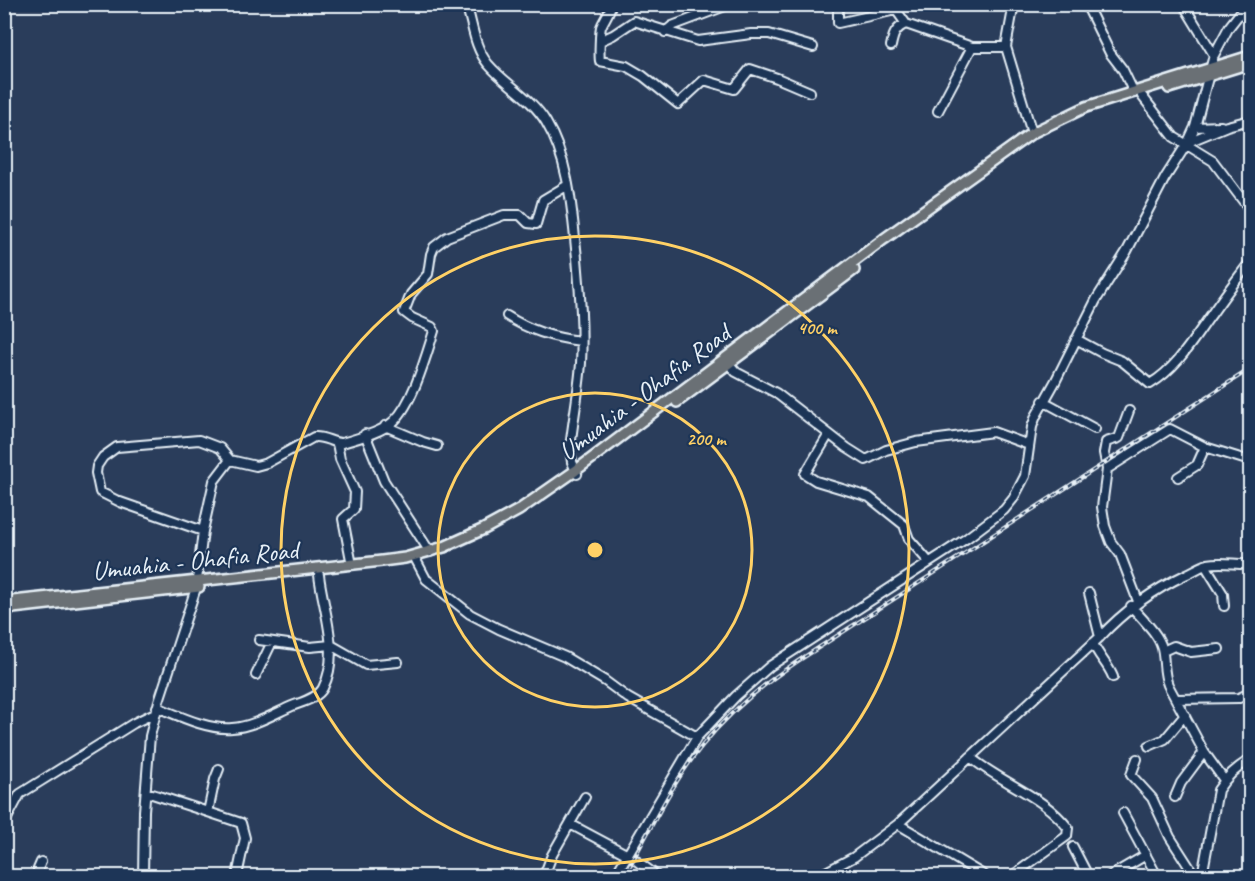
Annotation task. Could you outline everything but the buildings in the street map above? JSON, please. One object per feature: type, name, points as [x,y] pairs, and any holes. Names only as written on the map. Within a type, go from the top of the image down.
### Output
[{"type":"main road","name":"Umuahia - Ohafia Road","points":[[4,602],[319,575],[416,560],[463,544],[508,524],[884,239],[1010,152],[1066,121],[1251,56]]},
{"type":"main road","name":"Umuahia - Ohafia Road","points":[[1208,72],[1251,63]]},
{"type":"main road","name":"Umuahia - Ohafia Road","points":[[4,609],[405,558],[466,538],[502,521],[576,473],[729,364],[1032,133],[1086,107],[1138,94]]},
{"type":"street","points":[[466,4],[476,42],[482,54],[499,75],[536,108],[546,121],[555,140],[568,185],[578,269],[581,340],[581,364],[570,449],[576,473]]},
{"type":"street","points":[[611,4],[600,30],[602,40],[598,54],[600,61],[626,66],[643,76],[678,104],[704,80],[734,88],[750,69],[810,92]]},
{"type":"street","points":[[838,4],[838,22],[894,7],[906,24],[972,47],[1006,47]]},
{"type":"street","points":[[1014,4],[1006,47],[1032,133]]},
{"type":"street","points":[[1086,4],[1110,53],[1167,131],[1213,161],[1251,210]]},
{"type":"street","points":[[1183,4],[1214,55]]},
{"type":"street","points":[[615,876],[631,857],[697,737],[736,696],[770,666],[989,522],[1009,504],[1025,476],[1032,427],[1043,401],[1096,300],[1127,252],[1165,178],[1187,144],[1195,127],[1214,55],[1229,27],[1247,4]]},
{"type":"street","points":[[665,32],[672,26],[729,5]]},
{"type":"street","points":[[602,40],[634,21],[698,41],[751,33],[770,34],[813,47]]},
{"type":"street","points":[[891,46],[894,33],[906,24]]},
{"type":"street","points":[[938,111],[972,47]]},
{"type":"street","points":[[1187,144],[1227,126],[1251,120]]},
{"type":"street","points":[[1195,127],[1227,126]]},
{"type":"street","points":[[203,531],[120,502],[100,492],[97,466],[103,457],[117,447],[199,440],[220,448],[230,460],[256,466],[267,463],[314,437],[326,438],[337,443],[393,422],[404,407],[422,367],[434,331],[432,327],[404,312],[411,294],[428,274],[434,247],[447,237],[504,215],[520,215],[528,223],[536,224],[543,200],[568,185]]},
{"type":"street","points":[[1076,339],[1122,361],[1150,384],[1165,376],[1183,355],[1232,284],[1251,262]]},
{"type":"street","points":[[507,316],[550,336],[581,340]]},
{"type":"street","points":[[729,364],[736,372],[786,400],[866,460],[886,450],[916,442],[993,432],[1029,445]]},
{"type":"street","points":[[1043,401],[1095,429]]},
{"type":"street","points":[[1129,411],[1119,438],[1106,442],[1104,453],[1107,469],[1102,507],[1105,526],[1111,542],[1120,554],[1135,604],[1159,640],[1164,676],[1204,752],[1224,780]]},
{"type":"street","points":[[385,426],[437,446]]},
{"type":"street","points":[[1107,469],[1170,429],[1205,447],[1251,461]]},
{"type":"street","points":[[365,434],[384,481],[429,552]]},
{"type":"street","points":[[829,434],[805,474],[824,483],[868,497],[904,525],[909,539],[929,562]]},
{"type":"street","points":[[337,443],[340,459],[355,492],[354,509],[343,519],[352,565]]},
{"type":"street","points":[[1178,477],[1197,465],[1205,447]]},
{"type":"street","points":[[144,876],[150,736],[156,710],[196,585],[203,531],[214,481],[230,460]]},
{"type":"street","points":[[416,560],[426,579],[470,614],[558,654],[606,681],[628,698],[697,737]]},
{"type":"street","points":[[818,876],[854,857],[898,824],[1135,604],[1165,584],[1205,565],[1226,562],[1251,564]]},
{"type":"street","points":[[1205,565],[1222,594],[1224,606]]},
{"type":"street","points":[[4,824],[20,794],[156,710],[213,727],[238,728],[318,694],[326,679],[331,645],[321,598],[319,575]]},
{"type":"street","points":[[1089,593],[1100,637]]},
{"type":"street","points":[[259,640],[310,647],[331,645],[366,665],[398,662]]},
{"type":"street","points":[[255,675],[272,642]]},
{"type":"street","points":[[1093,643],[1113,677]]},
{"type":"street","points":[[1162,651],[1173,646],[1191,652],[1219,649]]},
{"type":"street","points":[[1176,699],[1239,698],[1251,693]]},
{"type":"street","points":[[1149,746],[1165,739],[1185,715]]},
{"type":"street","points":[[1175,797],[1181,783],[1204,752]]},
{"type":"street","points":[[970,757],[1006,783],[1052,810],[1068,828],[1067,836],[1012,876]]},
{"type":"street","points":[[1137,759],[1131,775],[1152,798],[1170,837],[1201,876]]},
{"type":"street","points":[[1201,876],[1218,790],[1238,766],[1251,760]]},
{"type":"street","points":[[208,812],[214,779],[219,769]]},
{"type":"street","points":[[146,792],[241,823],[245,838],[237,876]]},
{"type":"street","points":[[544,876],[552,855],[585,797]]},
{"type":"street","points":[[1123,813],[1157,876]]},
{"type":"street","points":[[570,824],[631,857],[657,876]]},
{"type":"street","points":[[898,824],[985,876]]},
{"type":"street","points":[[1073,847],[1089,876]]},
{"type":"street","points":[[1110,876],[1146,855]]},
{"type":"street","points":[[38,876],[41,862]]},
{"type":"railway","points":[[624,876],[690,761],[723,722],[759,689],[798,661],[1250,369]]}]
